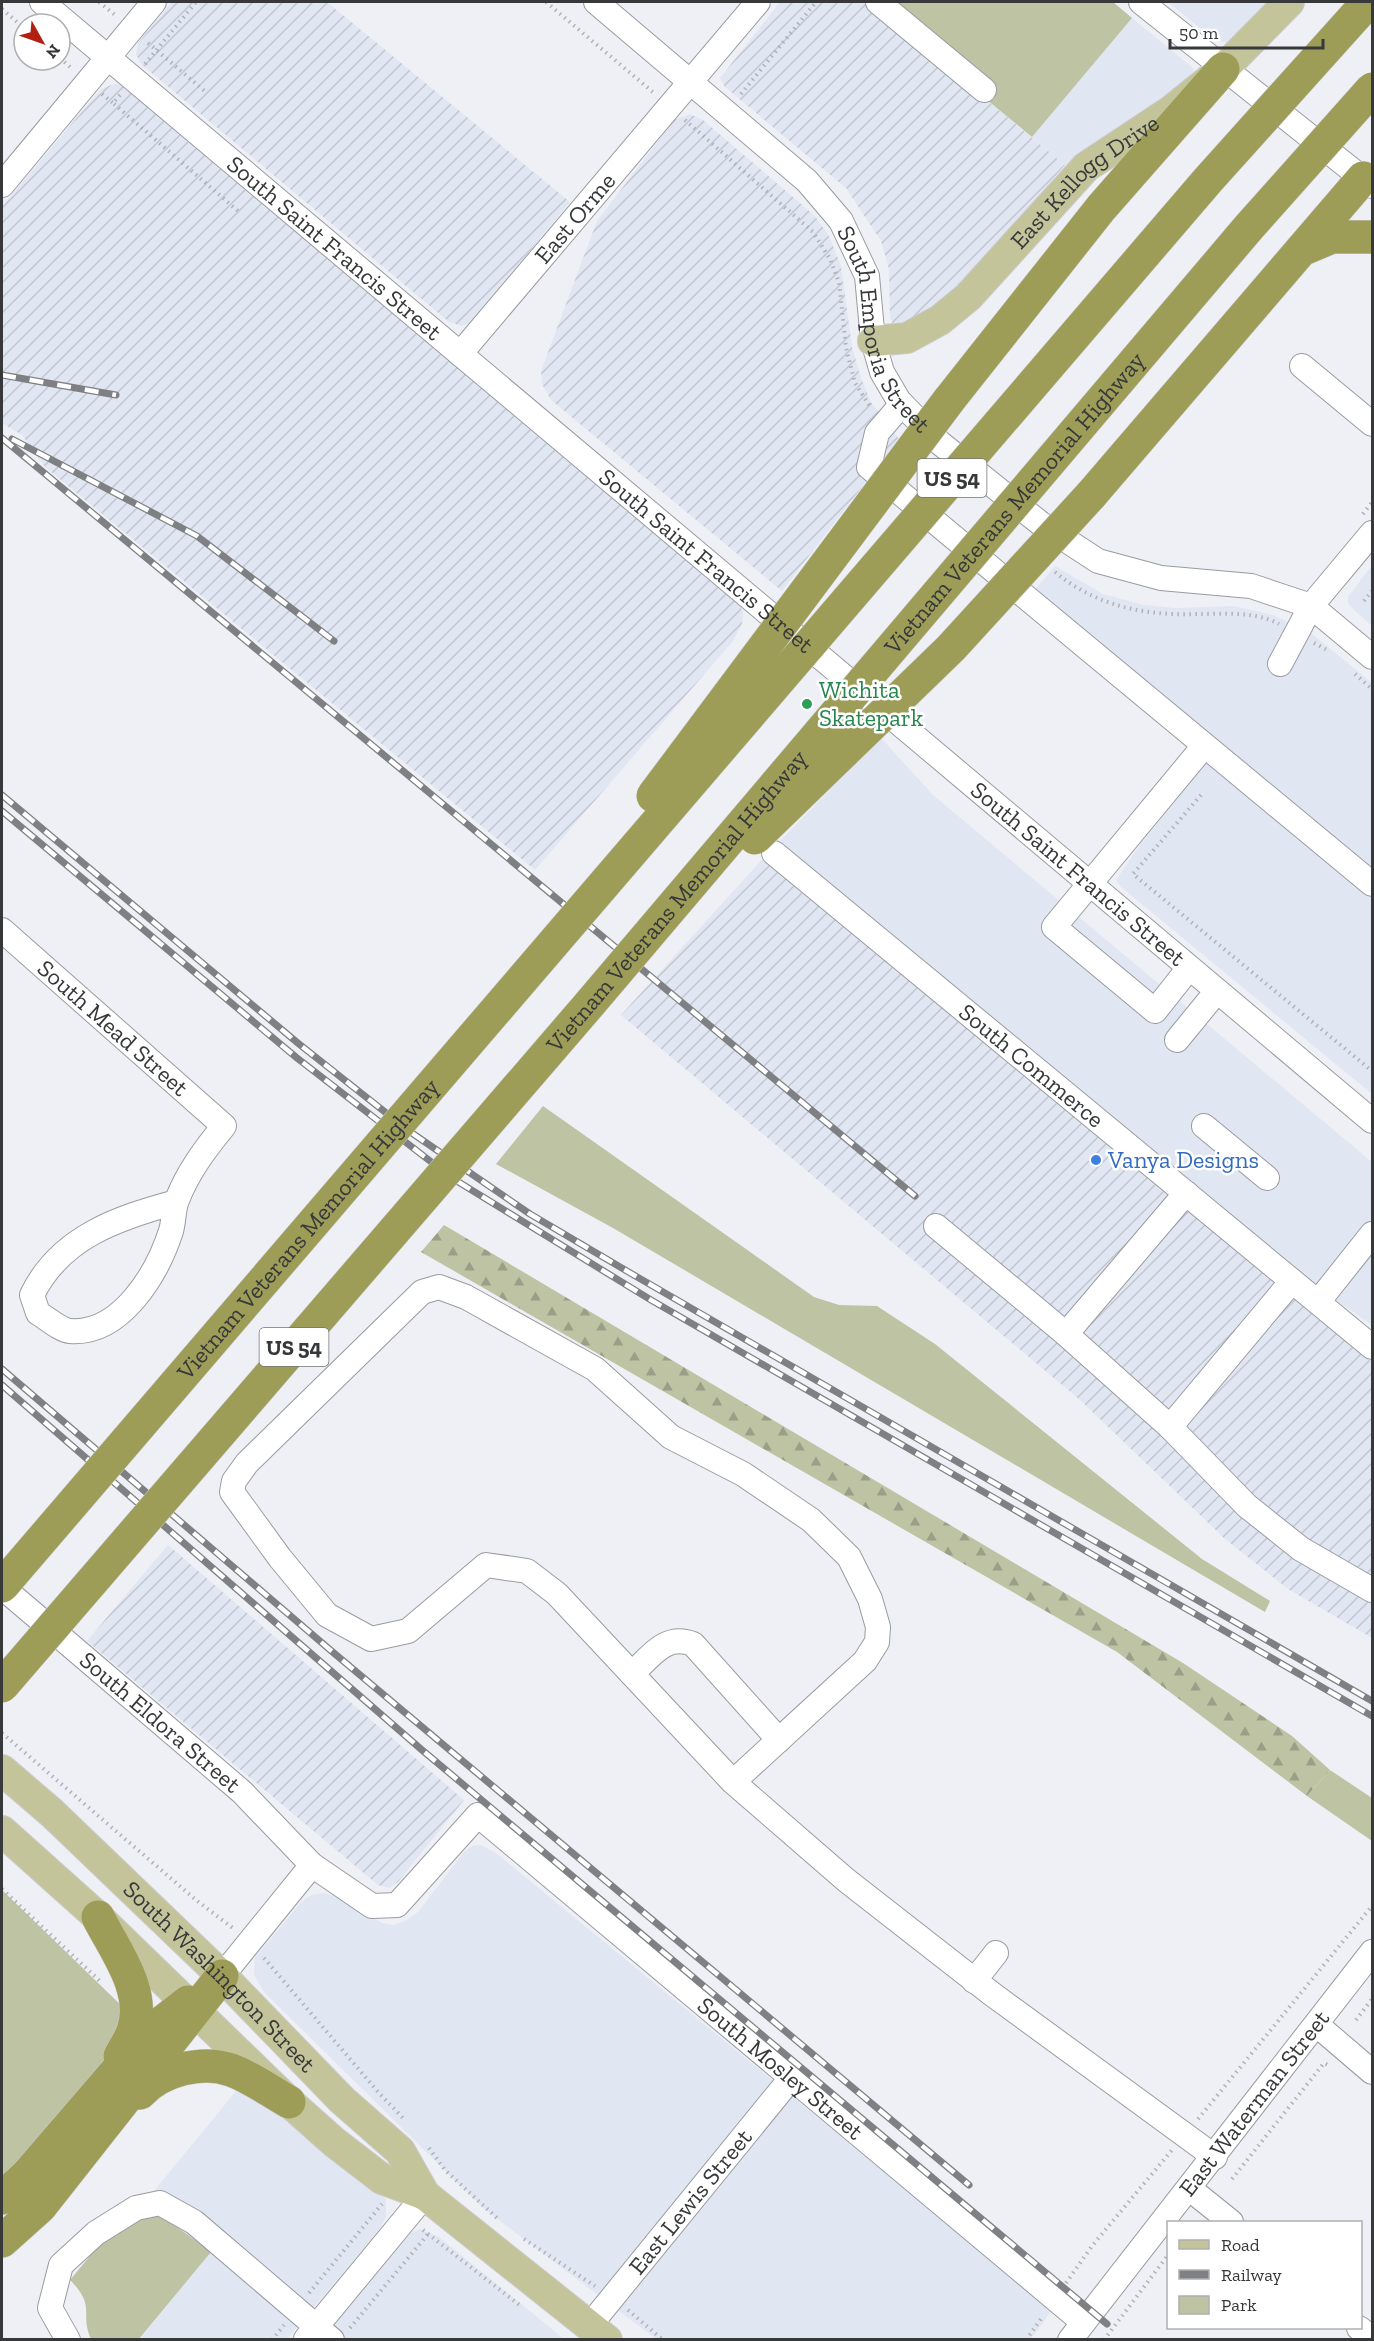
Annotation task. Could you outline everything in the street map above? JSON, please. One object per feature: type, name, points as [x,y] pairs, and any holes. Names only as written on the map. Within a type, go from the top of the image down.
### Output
[{"type":"highway","name":"Vietnam Veterans Memorial Highway","points":[[2,1586],[1200,189],[1368,2]]},
{"type":"highway","points":[[540,958],[658,788],[949,400],[1101,208],[1223,69]]},
{"type":"highway","name":"Vietnam Veterans Memorial Highway","points":[[2,1686],[587,1007],[1249,227],[1372,89]]},
{"type":"highway","points":[[587,1007],[794,799],[951,648],[1091,495],[1301,250],[1369,177]]},
{"type":"highway","points":[[1301,250],[1332,237],[1372,237]]},
{"type":"highway","points":[[98,1917],[135,1989],[137,2011],[133,2031],[106,2083]]},
{"type":"highway","points":[[2,2241],[40,2207],[84,2153],[192,2006],[222,1977]]},
{"type":"highway","points":[[2,2198],[27,2175],[151,2031],[192,2006]]},
{"type":"highway","points":[[84,2153],[147,2086],[164,2075],[181,2070],[213,2066],[232,2070],[289,2102]]},
{"type":"main road","name":"East Kellogg Drive","points":[[873,341],[907,338],[940,320],[968,297],[1000,265],[1050,204],[1086,167],[1172,110],[1223,69],[1289,2]]},
{"type":"main road","name":"South Washington Street","points":[[2,1770],[52,1813],[222,1977],[342,2100],[400,2151],[425,2195]]},
{"type":"main road","name":"South Washington Street","points":[[2,1831],[98,1917],[289,2102],[382,2179],[425,2195],[598,2332]]},
{"type":"street","name":"South Saint Francis Street","points":[[42,2],[1372,1121]]},
{"type":"street","points":[[2,184],[154,2]]},
{"type":"street","name":"South Emporia Street","points":[[596,2],[807,181],[841,221],[867,276],[873,341],[882,372],[902,404],[940,443],[985,481],[1040,523],[1098,561],[1161,578],[1251,586],[1311,606],[1372,657]]},
{"type":"street","name":"East Orme","points":[[460,354],[758,2]]},
{"type":"street","points":[[878,2],[984,90]]},
{"type":"street","points":[[1141,2],[1223,69],[1369,177]]},
{"type":"street","points":[[1302,366],[1372,424]]},
{"type":"street","points":[[902,404],[877,433],[869,467],[1372,884]]},
{"type":"street","points":[[1280,664],[1311,606],[1372,533]]},
{"type":"street","points":[[1189,968],[1155,1011],[1054,927],[1204,746]]},
{"type":"street","name":"South Commerce","points":[[774,853],[1372,1347]]},
{"type":"street","name":"South Mead Street","points":[[6,943],[224,1126],[191,1170],[176,1202]]},
{"type":"street","points":[[1161,1002],[1183,1033],[1217,991]]},
{"type":"street","points":[[1203,1126],[1267,1178]]},
{"type":"street","points":[[1066,1334],[1186,1193]]},
{"type":"street","points":[[176,1202],[171,1231],[153,1271],[126,1308],[98,1329],[68,1331],[38,1313],[32,1295],[42,1275],[57,1257],[119,1218],[176,1202]]},
{"type":"street","points":[[936,1226],[1066,1334],[1170,1427],[1247,1506],[1301,1549],[1372,1590]]},
{"type":"street","points":[[1318,1302],[1372,1234]]},
{"type":"street","points":[[1170,1427],[1292,1281]]},
{"type":"street","points":[[733,1782],[865,1661],[877,1642],[878,1627],[870,1599],[849,1557],[801,1513],[743,1474],[671,1437],[595,1369],[466,1297],[439,1287],[422,1292],[247,1463],[234,1481],[232,1492],[280,1558],[327,1615],[372,1639],[408,1631],[486,1565],[527,1571],[557,1594],[733,1782],[846,1880],[974,1981],[1215,2157]]},
{"type":"street","name":"South Eldora Street","points":[[2,1586],[242,1792],[312,1865],[372,1906],[397,1905],[478,1815]]},
{"type":"street","points":[[632,1674],[671,1640],[682,1639],[693,1644],[779,1740]]},
{"type":"street","name":"South Mosley Street","points":[[478,1815],[792,2078],[1076,2331]]},
{"type":"street","points":[[222,1977],[312,1865]]},
{"type":"street","points":[[974,1981],[996,1953]]},
{"type":"street","name":"East Waterman Street","points":[[1076,2331],[1190,2189],[1372,1953]]},
{"type":"street","points":[[1317,2025],[1372,2072]]},
{"type":"street","name":"East Lewis Street","points":[[598,2332],[613,2298],[792,2078]]},
{"type":"street","points":[[1190,2189],[1229,2221]]},
{"type":"street","points":[[68,2340],[50,2308],[61,2265],[96,2233],[135,2208],[160,2204],[194,2222],[325,2334],[406,2218],[425,2195]]},
{"type":"path","points":[[99,2],[207,93]]},
{"type":"path","points":[[741,94],[816,2]]},
{"type":"path","points":[[1364,601],[1372,591]]},
{"type":"path","points":[[1201,795],[1133,874],[1372,1071]]},
{"type":"path","points":[[2,1733],[196,1900],[234,1929]]},
{"type":"path","points":[[2,1889],[103,1984]]},
{"type":"path","points":[[264,1958],[379,2093],[410,2125]]},
{"type":"path","points":[[1356,2020],[1372,1999]]},
{"type":"path","points":[[1232,2179],[1324,2063]]},
{"type":"path","points":[[424,2142],[445,2170],[503,2223]]},
{"type":"path","points":[[374,2195],[528,2312]]},
{"type":"path","points":[[272,2340],[383,2202]]},
{"type":"path","points":[[325,2334],[428,2234]]},
{"type":"path","points":[[520,2237],[613,2298],[663,2340]]},
{"type":"path","points":[[1104,2340],[1167,2256]]},
{"type":"shaded area","points":[[172,2],[327,2],[570,202],[470,323],[462,326],[449,322],[141,64],[136,54],[138,43]]},
{"type":"shaded area","points":[[780,2],[868,2],[1065,165],[965,284],[913,324],[893,326],[890,316],[889,269],[881,241],[846,188],[725,87],[720,78]]},
{"type":"shaded area","points":[[1168,2],[1277,2],[1229,43],[1216,41]]},
{"type":"shaded area","points":[[1132,18],[1193,68],[1195,75],[1065,165],[1032,137]]},
{"type":"shaded area","points":[[114,84],[124,85],[735,599],[743,611],[742,624],[733,641],[535,870],[45,467],[22,435],[2,423],[2,206],[101,89]]},
{"type":"shaded area","points":[[690,114],[703,120],[815,216],[829,236],[841,266],[852,347],[861,378],[871,402],[899,439],[782,591],[551,400],[542,384],[541,371],[597,221],[674,120]]},
{"type":"shaded area","points":[[1372,565],[1372,626],[1348,603],[1348,597]]},
{"type":"shaded area","points":[[1055,566],[1103,594],[1144,605],[1175,608],[1233,606],[1273,615],[1311,633],[1372,683],[1372,1094],[1121,887],[1116,880],[1140,845],[1209,760],[1022,605]]},
{"type":"shaded area","points":[[881,738],[933,795],[1372,1162],[1372,1325],[1310,1282],[779,842]]},
{"type":"shaded area","points":[[766,855],[1372,1362],[1372,1638],[1288,1589],[1225,1539],[1080,1400],[621,1015]]},
{"type":"shaded area","points":[[168,1545],[464,1800],[398,1882],[389,1888],[378,1885],[87,1641]]},
{"type":"shaded area","points":[[481,1845],[496,1853],[1052,2310],[1031,2339],[656,2339],[483,2208],[264,1992],[254,1975],[255,1958],[301,1902],[311,1895],[324,1893],[339,1897],[382,1923],[393,1925],[407,1920],[418,1912],[464,1852],[472,1846]]},
{"type":"shaded area","points":[[241,2085],[386,2199],[386,2217],[379,2230],[287,2339],[139,2340],[211,2252],[154,2210],[149,2197]]},
{"type":"shaded area","points":[[420,2229],[439,2237],[564,2339],[322,2340],[411,2233]]},
{"type":"green space","points":[[893,2],[1113,2],[1132,18],[1032,137],[975,90]]},
{"type":"green space","points":[[543,1106],[814,1297],[839,1305],[877,1306],[935,1344],[1202,1559],[1270,1601],[1265,1612],[613,1228],[496,1164]]},
{"type":"green space","points":[[444,1225],[1183,1663],[1292,1736],[1330,1770],[1307,1796],[1117,1652],[421,1252]]},
{"type":"green space","points":[[1330,1770],[1372,1798],[1372,1841],[1307,1796]]},
{"type":"green space","points":[[2,1890],[127,2011],[119,2048],[2,2187]]},
{"type":"green space","points":[[154,2210],[211,2252],[139,2339],[91,2339],[86,2323],[83,2297],[70,2280],[99,2245],[127,2220]]},
{"type":"railway","points":[[2,375],[116,395]]},
{"type":"railway","points":[[2,438],[915,1196]]},
{"type":"railway","points":[[12,439],[197,536],[334,641]]},
{"type":"railway","points":[[2,795],[299,1044],[409,1131],[530,1214],[1372,1701]]},
{"type":"railway","points":[[2,811],[297,1058],[452,1178],[651,1300],[1372,1716]]},
{"type":"railway","points":[[2,1369],[335,1654],[969,2185]]},
{"type":"railway","points":[[2,1385],[422,1750],[1107,2324]]},
{"type":"place","name":"Wichita Skatepark","points":[[807,704]]},
{"type":"place","name":"Vanya Designs","points":[[1096,1160]]}]
